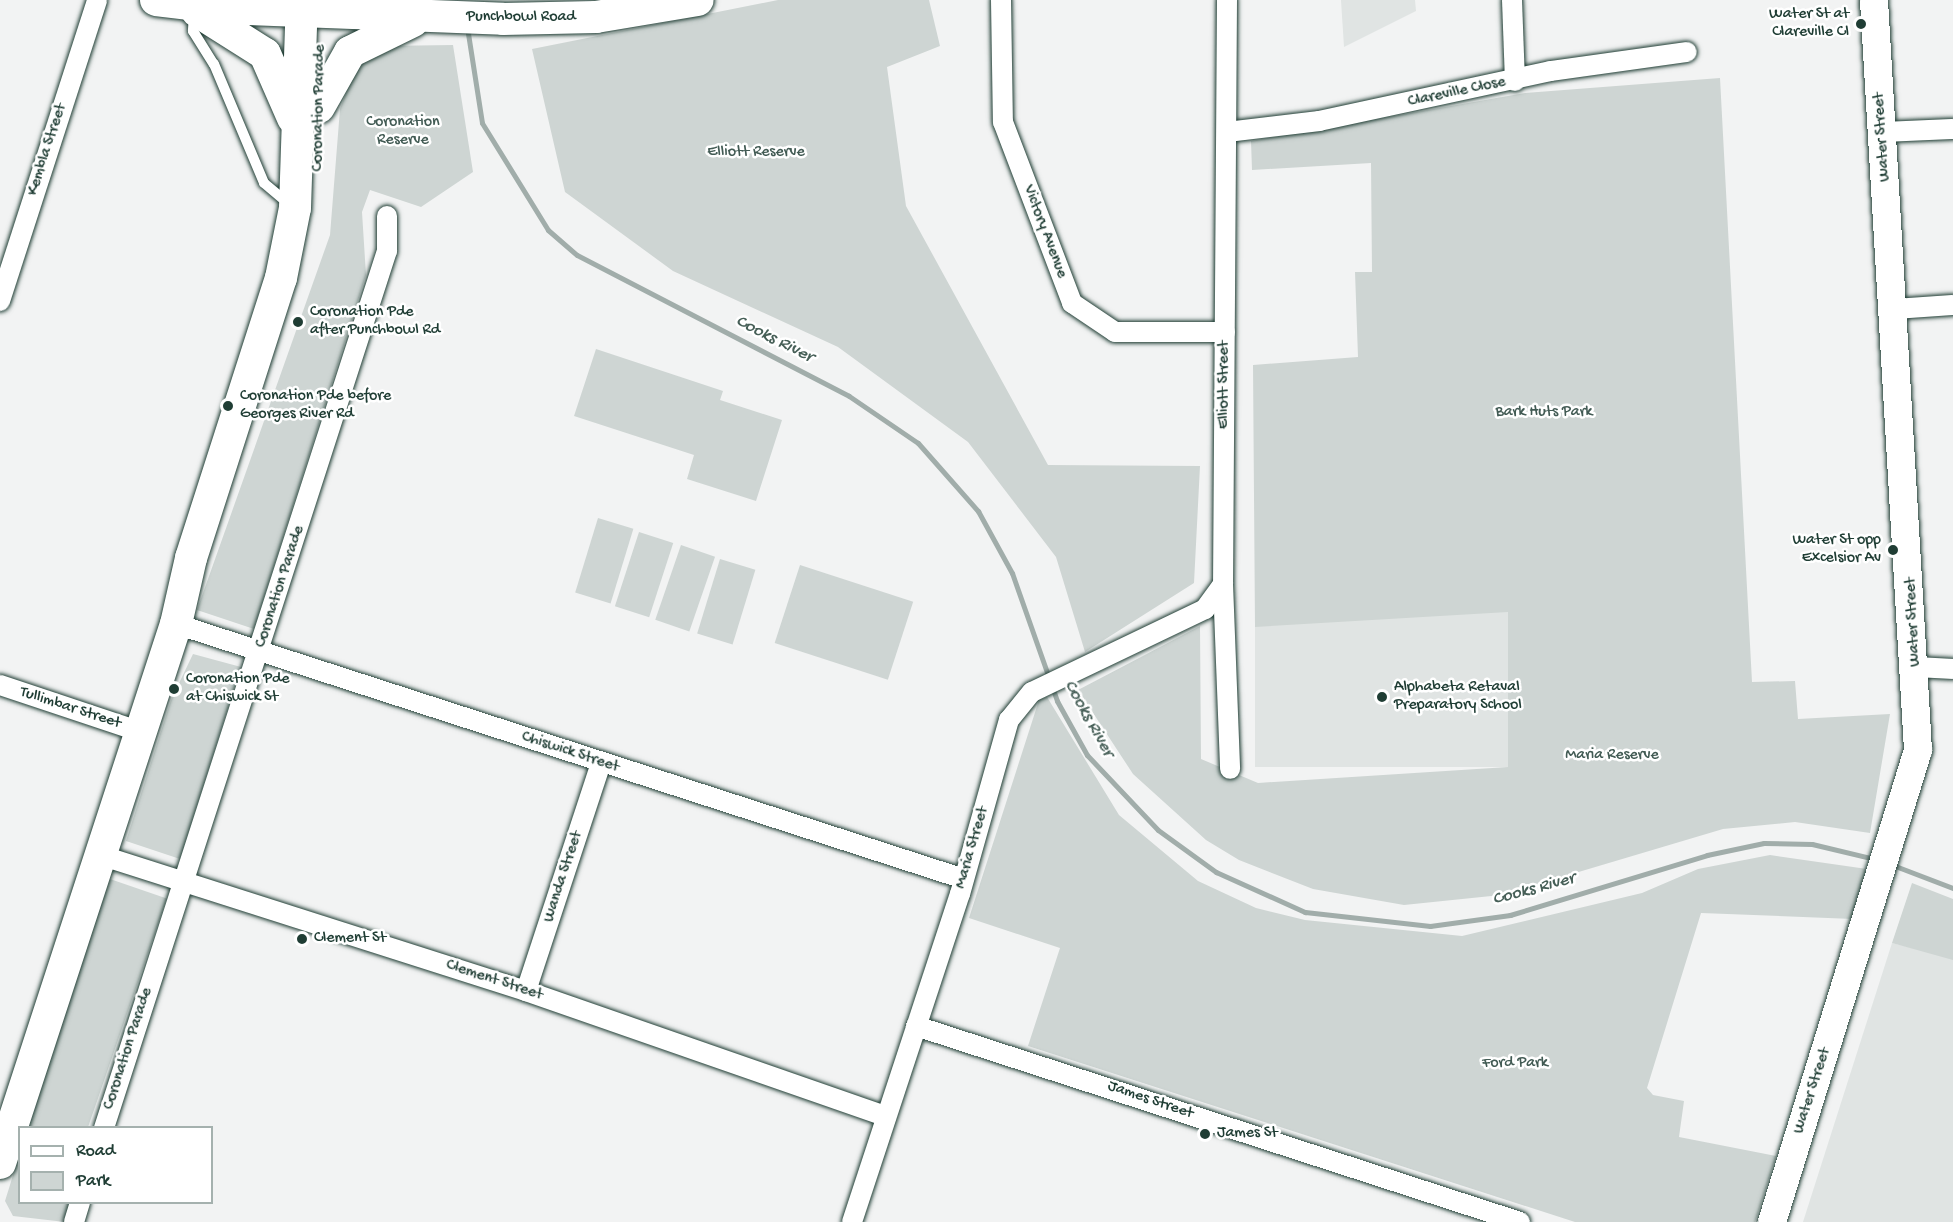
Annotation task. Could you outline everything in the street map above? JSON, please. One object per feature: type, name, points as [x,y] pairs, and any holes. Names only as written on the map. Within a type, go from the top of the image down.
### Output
[{"type":"main road","name":"Punchbowl Road","points":[[174,4],[318,8],[432,17],[487,18],[596,17],[698,0]]},
{"type":"main road","name":"Water Street","points":[[1772,1222],[1917,765],[1917,667],[1874,0]]},
{"type":"main road","points":[[174,4],[238,32],[265,54],[300,139]]},
{"type":"main road","name":"Coronation Parade","points":[[176,624],[206,558],[301,264],[316,202],[319,108],[318,8]]},
{"type":"main road","name":"Coronation Parade","points":[[0,1163],[176,624],[191,558],[280,278],[295,208],[300,139],[318,8]]},
{"type":"main road","points":[[319,108],[350,52],[432,17]]},
{"type":"street","name":"Kembla Street","points":[[0,301],[97,0]]},
{"type":"street","name":"Victory Avenue","points":[[1001,0],[1003,122],[1072,303],[1115,332],[1225,332]]},
{"type":"street","name":"Elliott Street","points":[[1227,0],[1223,584],[1230,769]]},
{"type":"street","points":[[1512,0],[1515,81]]},
{"type":"street","name":"Clareville Close","points":[[1227,132],[1319,121],[1515,81],[1687,52]]},
{"type":"street","points":[[1882,132],[1953,129]]},
{"type":"street","name":"Coronation Parade","points":[[105,1126],[183,882],[261,651],[387,251],[387,216]]},
{"type":"street","points":[[1894,309],[1953,305]]},
{"type":"street","name":"Maria Street","points":[[852,1222],[964,879],[1010,720],[1032,692],[1077,673],[1205,609],[1223,584]]},
{"type":"street","name":"Chiswick Street","points":[[176,624],[964,879]]},
{"type":"street","points":[[1917,667],[1953,669]]},
{"type":"street","name":"Tullimbar Street","points":[[0,685],[141,732]]},
{"type":"street","name":"Wanda Street","points":[[526,991],[602,763]]},
{"type":"street","name":"Clement Street","points":[[100,855],[526,991],[885,1116]]},
{"type":"street","name":"James Street","points":[[916,1026],[1520,1222]]},
{"type":"street","points":[[74,1222],[80,1204]]},
{"type":"lane","points":[[174,4],[214,64],[264,183],[295,208]]},
{"type":"shaded area","points":[[1341,0],[1415,0],[1416,11],[1344,47]]},
{"type":"shaded area","name":"Alphabeta Retaval Preparatory School","points":[[1255,612],[1508,612],[1508,767],[1255,767]]},
{"type":"shaded area","points":[[1892,943],[1953,958],[1953,1222],[1803,1222]]},
{"type":"green space","name":"Elliott Reserve","points":[[778,0],[929,0],[940,46],[887,67],[906,206],[1048,465],[1200,466],[1194,583],[1085,652],[1056,557],[968,442],[838,347],[673,271],[565,192],[532,49]]},
{"type":"green space","name":"Coronation Reserve","points":[[453,45],[473,172],[421,207],[370,190],[362,212],[366,275],[254,629],[197,610],[330,235],[340,109],[358,62],[383,46]]},
{"type":"green space","name":"Bark Huts Park","points":[[1720,78],[1752,682],[1795,681],[1798,719],[1890,714],[1870,833],[1795,822],[1723,829],[1501,895],[1404,905],[1313,889],[1239,860],[1206,840],[1133,774],[1078,690],[1200,626],[1201,759],[1258,783],[1508,767],[1508,612],[1255,627],[1253,365],[1358,357],[1355,272],[1372,272],[1371,163],[1252,170],[1251,141],[1525,93]]},
{"type":"green space","points":[[596,349],[723,391],[720,400],[782,420],[756,501],[687,479],[694,455],[574,416]]},
{"type":"green space","points":[[598,518],[633,529],[611,603],[575,593]]},
{"type":"green space","points":[[639,532],[673,543],[649,617],[615,606]]},
{"type":"green space","points":[[681,545],[715,557],[689,631],[655,620]]},
{"type":"green space","points":[[720,559],[755,570],[733,644],[697,634]]},
{"type":"green space","points":[[800,565],[913,602],[888,680],[775,643]]},
{"type":"green space","points":[[193,654],[241,667],[180,859],[126,841],[171,700]]},
{"type":"green space","name":"Ford Park","points":[[1047,697],[1119,815],[1198,881],[1256,908],[1305,920],[1462,936],[1642,893],[1698,869],[1770,855],[1867,869],[1853,919],[1701,913],[1647,1088],[1653,1095],[1684,1101],[1679,1137],[1776,1156],[1755,1222],[1575,1222],[1028,1046],[1060,948],[969,918],[1039,700]]},
{"type":"green space","points":[[110,879],[167,899],[88,1126],[25,1126]]},
{"type":"green space","points":[[1912,883],[1953,899],[1953,960],[1892,943]]},
{"type":"green space","points":[[18,1159],[18,1204],[72,1204],[65,1222],[13,1216],[5,1201]]},
{"type":"waterway","name":"Cooks River","points":[[467,27],[482,123],[548,230],[577,255],[849,396],[918,443],[978,511],[1012,573],[1057,701],[1087,755],[1158,830],[1216,872],[1305,912],[1430,926],[1510,915],[1707,855],[1764,843],[1812,844],[1875,859]]},
{"type":"waterway","name":"Cooks River","points":[[1890,864],[1953,888]]},
{"type":"place","name":"Water St at Clareville Cl","points":[[1861,24]]},
{"type":"place","name":"Coronation Pde after Punchbowl Rd","points":[[298,322]]},
{"type":"place","name":"Coronation Pde before Georges River Rd","points":[[228,406]]},
{"type":"place","name":"Water St opp Excelsior Av","points":[[1893,550]]},
{"type":"place","name":"Coronation Pde at Chiswick St","points":[[174,689]]},
{"type":"place","name":"Alphabeta Retaval Preparatory School","points":[[1382,697]]},
{"type":"place","name":"Clement St","points":[[302,939]]},
{"type":"place","name":"James St","points":[[1205,1134]]},
{"type":"park label","name":"Maria Reserve","points":[[1612,756]]}]
